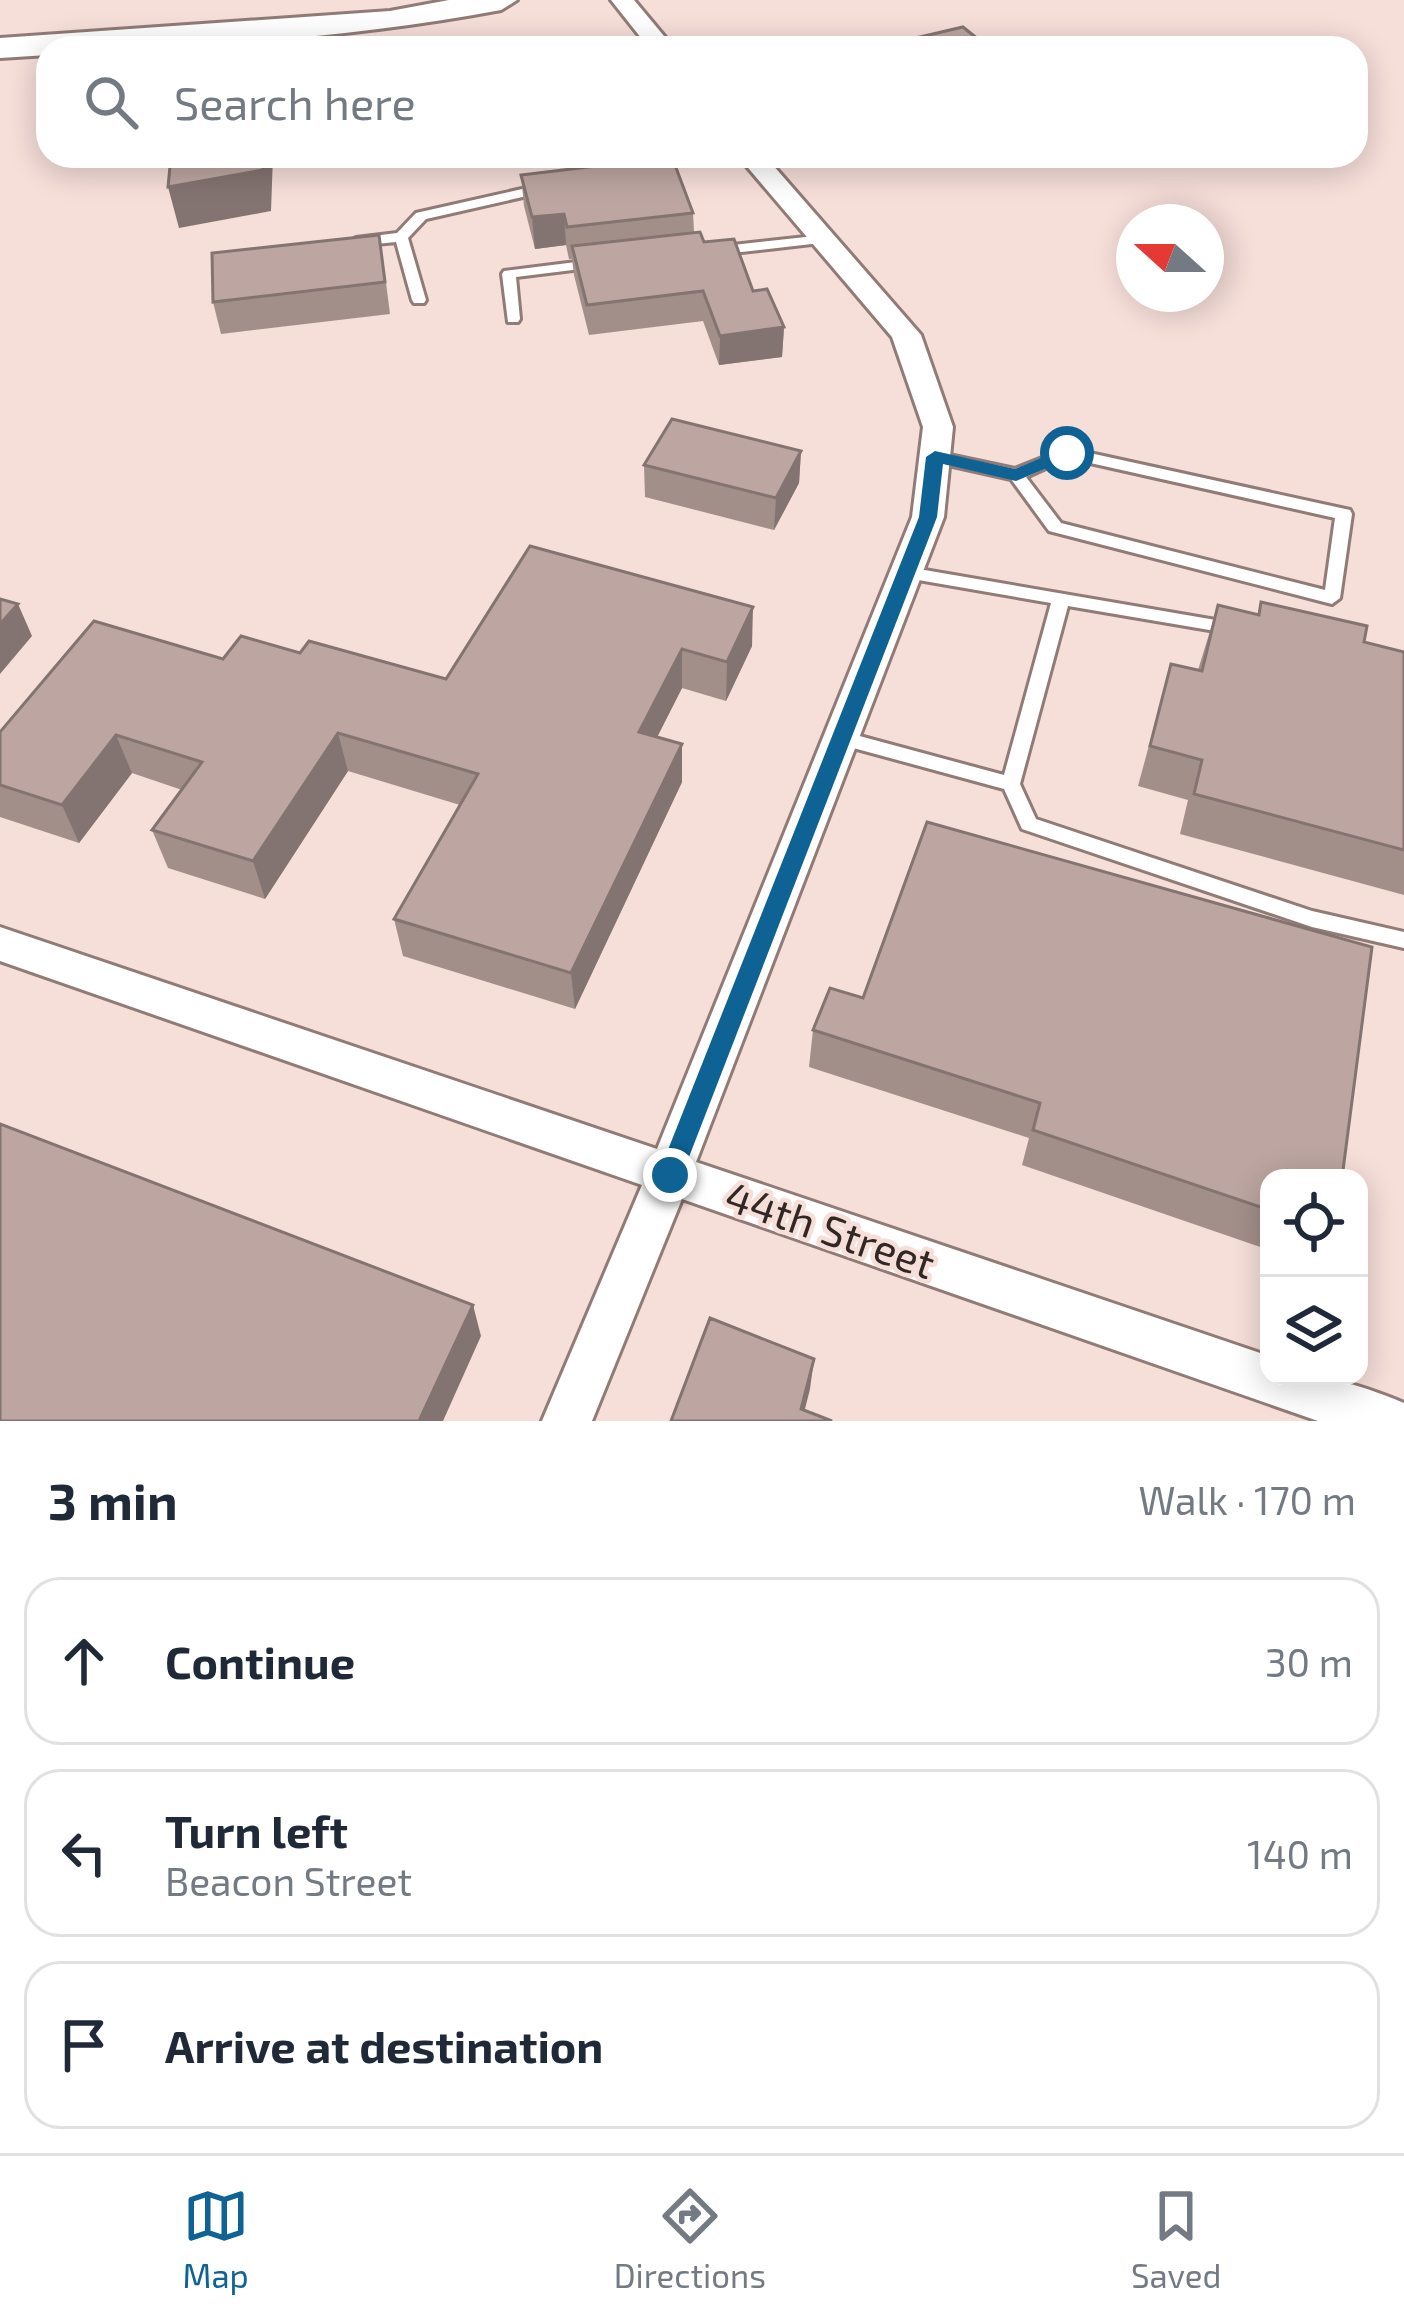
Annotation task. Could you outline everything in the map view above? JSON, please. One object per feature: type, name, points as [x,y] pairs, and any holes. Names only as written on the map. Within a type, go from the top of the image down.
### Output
[{"type":"main road","points":[[173,36],[390,21],[501,0]]},
{"type":"main road","points":[[0,48],[36,46]]},
{"type":"street","points":[[622,0],[652,36]]},
{"type":"street","points":[[567,1421],[670,1175],[928,517],[938,428],[906,335],[762,168]]},
{"type":"street","name":"44th Street","points":[[0,944],[1389,1421]]},
{"type":"lane","points":[[632,169],[636,168]]},
{"type":"lane","points":[[333,245],[401,237],[421,216],[562,184]]},
{"type":"lane","points":[[401,237],[419,300]]},
{"type":"lane","points":[[707,251],[824,239]]},
{"type":"lane","points":[[513,319],[508,274],[618,261]]},
{"type":"lane","points":[[935,457],[1016,475],[1067,453],[1344,514],[1332,598],[1055,527],[1016,475]]},
{"type":"lane","points":[[907,573],[1252,632]]},
{"type":"lane","points":[[1060,599],[1011,784],[1029,824],[1312,919],[1404,940]]},
{"type":"lane","points":[[842,739],[1011,784]]},
{"type":"building","points":[[963,27],[974,36],[924,36]]},
{"type":"building","points":[[170,168],[263,168],[263,170],[168,187]]},
{"type":"building","points":[[580,168],[676,168],[693,213],[567,227],[564,214],[532,217],[521,175]]},
{"type":"building","points":[[700,232],[704,242],[734,239],[753,291],[767,289],[784,327],[720,336],[703,291],[587,305],[572,246]]},
{"type":"building","points":[[379,235],[385,282],[213,302],[212,253]]},
{"type":"building","points":[[672,419],[801,451],[776,498],[644,465]]},
{"type":"building","points":[[530,546],[753,607],[727,662],[682,649],[639,732],[682,744],[571,973],[394,919],[478,774],[338,733],[253,861],[152,830],[202,762],[116,735],[62,805],[0,785],[0,732],[94,621],[223,659],[241,636],[300,653],[309,641],[446,679]]},
{"type":"building","points":[[0,599],[18,604],[0,624]]},
{"type":"building","points":[[1261,602],[1367,626],[1364,642],[1404,652],[1404,850],[1194,794],[1202,760],[1150,746],[1171,664],[1202,671],[1218,605],[1259,615]]},
{"type":"building","points":[[927,822],[1372,947],[1343,1169],[1260,1169],[1260,1207],[1033,1130],[1040,1103],[813,1030],[830,988],[863,998]]},
{"type":"building","points":[[0,1124],[473,1305],[419,1421],[0,1421]]},
{"type":"building","points":[[710,1318],[814,1359],[801,1409],[832,1421],[671,1421]]},
{"type":"route","points":[[670,1175],[928,517],[935,457],[1016,475],[1067,453]]}]
